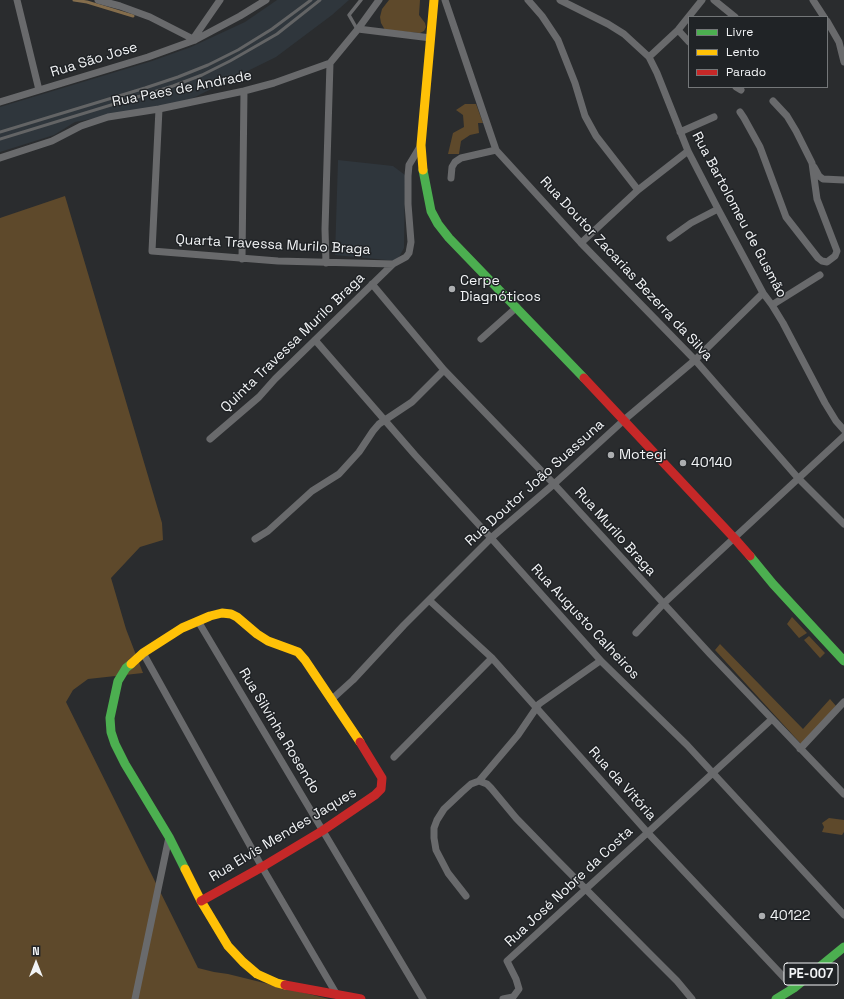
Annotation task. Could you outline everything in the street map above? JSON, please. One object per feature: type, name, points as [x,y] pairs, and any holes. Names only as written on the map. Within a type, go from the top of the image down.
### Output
[{"type":"street","points":[[17,0],[39,90]]},
{"type":"street","points":[[98,0],[150,17],[194,39],[220,0]]},
{"type":"street","name":"Rua São Jose","points":[[0,102],[148,57],[194,39],[240,16],[266,0]]},
{"type":"street","points":[[326,263],[325,229],[330,63],[358,29],[379,0]]},
{"type":"street","points":[[434,0],[432,38],[421,146],[427,195],[438,224],[449,238],[624,420],[735,539],[773,584],[842,656]]},
{"type":"street","name":"Rua Doutor Zacarias Bezerra da Silva","points":[[445,0],[496,150],[581,243],[695,360],[798,478],[844,524]]},
{"type":"street","points":[[528,0],[542,16],[558,40],[586,116],[596,136],[638,190]]},
{"type":"street","name":"Rua Bartolomeu de Gusmão","points":[[560,0],[575,4],[624,34],[649,57],[657,73],[688,152],[763,293],[772,305],[825,403],[836,421],[844,430]]},
{"type":"street","points":[[689,16],[702,0]]},
{"type":"street","points":[[714,0],[734,16]]},
{"type":"street","points":[[813,0],[823,16]]},
{"type":"street","points":[[649,57],[678,30],[688,18]]},
{"type":"street","points":[[828,25],[842,41],[844,62]]},
{"type":"street","points":[[358,29],[432,38]]},
{"type":"street","points":[[678,30],[688,41]]},
{"type":"street","name":"Rua Paes de Andrade","points":[[0,158],[52,141],[81,126],[100,119],[159,109],[244,91],[274,83],[330,63]]},
{"type":"street","points":[[242,259],[244,91]]},
{"type":"street","points":[[773,101],[787,116],[819,176],[823,179],[844,180]]},
{"type":"street","name":"Quarta Travessa Murilo Braga","points":[[159,109],[152,252],[242,259],[326,263],[393,264]]},
{"type":"street","points":[[740,112],[760,148],[786,217],[818,258],[827,262],[835,256],[837,251],[817,199],[812,163]]},
{"type":"street","points":[[680,132],[714,117]]},
{"type":"street","name":"Quinta Travessa Murilo Braga","points":[[210,439],[259,397],[274,379],[393,264],[410,253],[408,176],[410,165],[421,146]]},
{"type":"street","points":[[451,178],[452,167],[455,162],[461,158],[496,150]]},
{"type":"street","points":[[581,243],[638,190],[688,152]]},
{"type":"street","points":[[670,238],[690,223],[718,209]]},
{"type":"street","points":[[772,305],[820,275]]},
{"type":"street","name":"Rua Murilo Braga","points":[[372,284],[444,370],[554,484],[663,604],[844,794]]},
{"type":"street","name":"Rua Doutor João Suassuna","points":[[331,700],[369,664],[429,600],[491,538],[554,484],[624,420],[695,360],[763,293]]},
{"type":"street","points":[[481,340],[516,307]]},
{"type":"street","name":"Rua Augusto Calheiros","points":[[315,340],[384,420],[600,661],[673,731],[844,915]]},
{"type":"street","points":[[255,539],[268,532],[312,491],[339,474],[359,452],[373,430],[384,420],[402,410],[412,402],[444,370]]},
{"type":"street","points":[[636,633],[663,604],[735,539],[844,436]]},
{"type":"street","name":"Rua da Vitória","points":[[429,600],[492,658],[648,833],[794,988]]},
{"type":"street","points":[[331,700],[305,660],[298,652],[268,641],[237,617],[231,614],[222,613],[210,616],[182,628],[143,653],[126,668],[118,681],[110,718],[111,732],[125,764],[169,837],[201,901],[228,946],[257,974],[277,983],[302,989],[361,999]]},
{"type":"street","name":"Rua Silvinha Rosendo","points":[[198,621],[423,999]]},
{"type":"street","points":[[143,653],[262,867],[337,995]]},
{"type":"street","points":[[394,757],[492,658]]},
{"type":"street","points":[[466,896],[448,873],[436,850],[434,828],[437,820],[444,809],[471,784],[479,781],[518,735],[539,704],[600,661]]},
{"type":"street","name":"Rua Elvis Mendes Jaques","points":[[201,901],[322,831],[365,803],[381,789],[382,778],[378,770],[331,700]]},
{"type":"street","points":[[800,749],[844,702]]},
{"type":"street","name":"Rua José Nobre da Costa","points":[[503,999],[513,997],[519,989],[507,961],[772,719]]},
{"type":"street","points":[[479,781],[487,784],[542,844],[677,981],[692,999]]},
{"type":"street","points":[[135,999],[169,837]]},
{"type":"street","name":"PE-007","points":[[776,999],[794,988],[844,946]]},
{"type":"lane","points":[[358,29],[349,15],[361,0]]},
{"type":"shaded area","points":[[277,0],[349,0],[332,15],[276,57],[191,99],[75,122],[54,135],[0,152],[0,107],[152,61],[191,47],[245,22]]},
{"type":"shaded area","points":[[389,0],[420,0],[419,15],[425,23],[426,27],[424,31],[420,33],[385,30],[381,23],[380,17],[382,9]]},
{"type":"shaded area","points":[[465,104],[476,104],[483,123],[478,123],[479,133],[470,135],[461,141],[459,154],[448,154],[453,133],[464,127],[463,115],[456,110]]},
{"type":"shaded area","points":[[338,160],[393,166],[405,175],[404,248],[397,261],[335,255]]},
{"type":"shaded area","points":[[65,196],[162,523],[163,540],[140,547],[111,578],[126,629],[143,673],[88,679],[73,690],[66,702],[198,968],[329,999],[0,999],[0,218]]},
{"type":"shaded area","points":[[792,617],[807,633],[799,638],[787,624]]},
{"type":"shaded area","points":[[809,636],[825,653],[820,658],[804,640]]},
{"type":"shaded area","points":[[720,644],[803,729],[830,699],[836,706],[802,745],[715,650]]},
{"type":"shaded area","points":[[829,818],[844,820],[844,832],[842,835],[822,832],[824,827],[822,823]]},
{"type":"waterway","points":[[74,0],[87,2],[133,16]]},
{"type":"railway","points":[[0,132],[145,88],[208,65],[238,50],[272,29],[311,0]]},
{"type":"railway","points":[[0,139],[173,86],[202,75],[277,34],[320,0]]},
{"type":"traffic: fast","points":[[423,170],[431,211],[438,224],[449,238],[584,378]]},
{"type":"traffic: fast","points":[[750,556],[773,584],[844,661]]},
{"type":"traffic: fast","points":[[131,664],[126,668],[118,681],[110,718],[111,732],[125,764],[169,837],[185,869]]},
{"type":"traffic: fast","points":[[776,999],[794,988],[844,947]]},
{"type":"traffic: slow","points":[[423,170],[421,145],[434,0]]},
{"type":"traffic: slow","points":[[131,664],[143,653],[182,628],[210,616],[222,613],[231,614],[268,641],[298,652],[305,660],[360,742]]},
{"type":"traffic: slow","points":[[185,869],[201,901],[228,946],[257,974],[285,985]]},
{"type":"traffic: jam","points":[[584,378],[750,556]]},
{"type":"traffic: jam","points":[[201,901],[322,831],[375,795],[381,789],[382,778],[360,742]]},
{"type":"traffic: jam","points":[[285,985],[361,999]]},
{"type":"place","name":"Cerpe Diagnóticos","points":[[452,289]]},
{"type":"place","name":"Motegi","points":[[611,455]]},
{"type":"place","name":"40140","points":[[683,463]]},
{"type":"place","name":"40122","points":[[762,916]]}]
